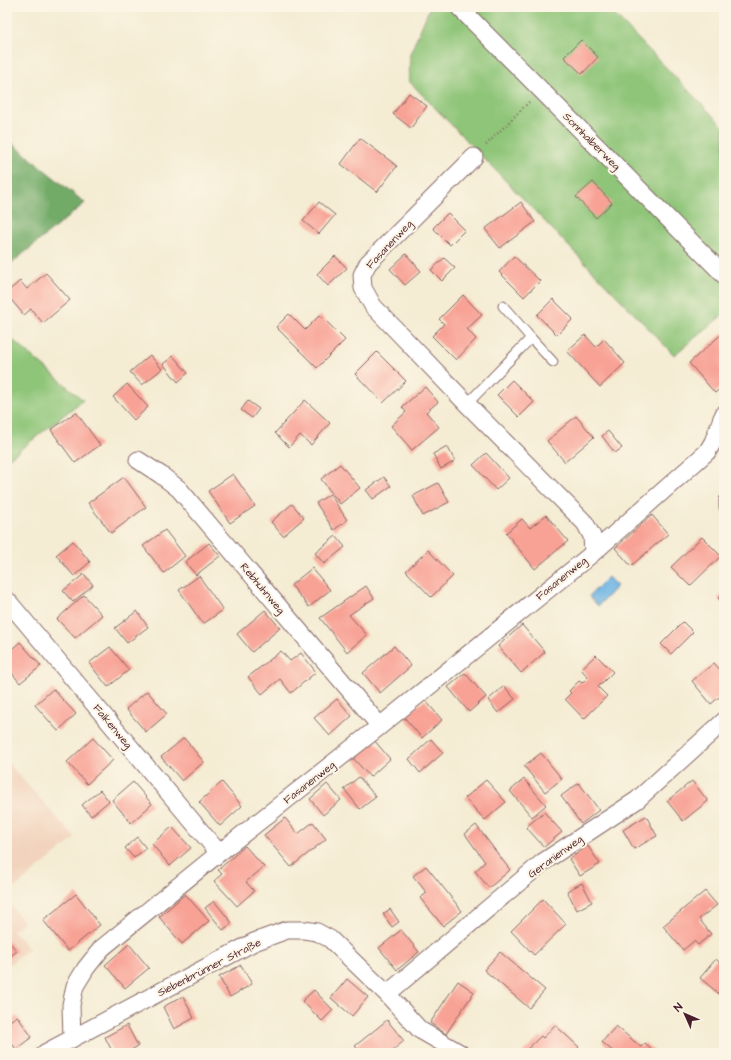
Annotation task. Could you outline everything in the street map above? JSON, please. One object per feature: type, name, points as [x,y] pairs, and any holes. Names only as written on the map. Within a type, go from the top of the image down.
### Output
[{"type":"street","name":"Sonnhalberweg","points":[[459,7],[724,275]]},
{"type":"street","name":"Fasanenweg","points":[[474,157],[368,263],[362,275],[363,288],[373,306],[467,404],[586,523],[592,536],[592,552]]},
{"type":"street","name":"Fasanenweg","points":[[72,1038],[71,1005],[75,986],[86,968],[102,948],[219,853],[380,726],[592,552],[706,452],[713,442],[724,414]]},
{"type":"street","name":"Rebhuhnweg","points":[[138,460],[179,489],[380,726]]},
{"type":"street","name":"Falkenweg","points":[[7,600],[219,853]]},
{"type":"street","name":"Geranienweg","points":[[387,994],[543,862],[637,800],[724,721]]},
{"type":"street","name":"Siebenbrünner Straße","points":[[45,1053],[254,942],[287,930],[304,930],[317,932],[330,939],[387,994],[420,1030],[458,1053]]},
{"type":"lane","points":[[503,306],[553,362]]},
{"type":"lane","points":[[467,404],[531,338]]},
{"type":"lane","points":[[724,500],[724,507]]},
{"type":"path","points":[[474,157],[541,90]]},
{"type":"shaded area","points":[[7,762],[75,838],[7,894]]},
{"type":"shaded area","points":[[7,901],[24,922],[13,931],[29,949],[7,966]]},
{"type":"green space","points":[[430,7],[607,7],[724,127],[724,314],[674,355],[409,81],[410,54]]},
{"type":"green space","points":[[7,139],[85,203],[7,267]]},
{"type":"green space","points":[[7,335],[83,400],[7,460]]},
{"type":"water","points":[[608,577],[617,586],[598,606],[589,596]]},
{"type":"building","points":[[581,40],[598,57],[582,74],[564,57]]},
{"type":"building","points":[[409,93],[427,106],[411,128],[393,114]]},
{"type":"building","points":[[360,138],[397,166],[377,192],[341,164]]},
{"type":"building","points":[[593,182],[612,203],[596,218],[576,197]]},
{"type":"building","points":[[319,202],[335,215],[319,234],[303,221]]},
{"type":"building","points":[[521,202],[535,222],[500,248],[485,229]]},
{"type":"building","points":[[448,213],[465,230],[450,245],[433,228]]},
{"type":"building","points":[[406,254],[421,271],[405,285],[390,269]]},
{"type":"building","points":[[335,256],[347,268],[328,286],[317,274]]},
{"type":"building","points":[[514,256],[540,281],[524,297],[499,272]]},
{"type":"building","points":[[444,258],[455,268],[442,281],[431,270]]},
{"type":"building","points":[[46,273],[70,300],[43,323],[31,309],[24,315],[7,295],[7,292],[20,281],[27,289]]},
{"type":"building","points":[[463,295],[482,315],[467,329],[476,339],[456,360],[432,336],[444,324],[439,319]]},
{"type":"building","points":[[553,299],[573,319],[557,335],[537,315]]},
{"type":"building","points":[[289,314],[305,330],[320,315],[345,340],[317,368],[276,327]]},
{"type":"building","points":[[724,332],[724,385],[715,393],[689,363]]},
{"type":"building","points":[[585,335],[596,347],[604,339],[625,363],[600,387],[567,351]]},
{"type":"building","points":[[377,352],[406,381],[383,403],[355,374]]},
{"type":"building","points":[[150,355],[162,369],[142,385],[130,372]]},
{"type":"building","points":[[173,356],[188,373],[178,382],[163,364]]},
{"type":"building","points":[[512,380],[534,402],[519,417],[497,395]]},
{"type":"building","points":[[127,384],[148,407],[134,420],[113,397]]},
{"type":"building","points":[[425,387],[438,402],[426,412],[439,427],[412,450],[391,426],[406,412],[402,407]]},
{"type":"building","points":[[305,400],[330,423],[311,445],[300,435],[289,447],[275,433]]},
{"type":"building","points":[[248,401],[259,409],[252,418],[241,410]]},
{"type":"building","points":[[76,412],[100,445],[75,463],[51,430]]},
{"type":"building","points":[[576,416],[594,437],[565,462],[547,441]]},
{"type":"building","points":[[608,431],[622,448],[615,453],[602,436]]},
{"type":"building","points":[[447,446],[455,461],[441,469],[433,454]]},
{"type":"building","points":[[486,453],[509,478],[496,490],[473,465]]},
{"type":"building","points":[[340,464],[360,488],[340,504],[321,479]]},
{"type":"building","points":[[233,474],[255,506],[230,523],[208,491]]},
{"type":"building","points":[[124,477],[146,507],[111,533],[88,503]]},
{"type":"building","points":[[384,477],[391,486],[373,499],[366,490]]},
{"type":"building","points":[[438,483],[449,502],[423,516],[413,496]]},
{"type":"building","points":[[330,494],[347,520],[334,530],[316,503]]},
{"type":"building","points":[[292,504],[304,518],[283,536],[271,522]]},
{"type":"building","points":[[546,515],[568,541],[535,569],[506,533],[522,519],[530,528]]},
{"type":"building","points":[[652,515],[668,534],[631,566],[615,548]]},
{"type":"building","points":[[165,530],[185,556],[164,573],[143,546]]},
{"type":"building","points":[[336,536],[345,547],[324,564],[315,553]]},
{"type":"building","points":[[702,537],[721,556],[690,586],[671,567]]},
{"type":"building","points":[[73,541],[90,562],[74,576],[56,555]]},
{"type":"building","points":[[209,543],[220,556],[196,575],[185,562]]},
{"type":"building","points":[[428,550],[453,576],[431,597],[406,571]]},
{"type":"building","points":[[312,568],[330,590],[309,607],[291,585]]},
{"type":"building","points":[[84,574],[93,585],[73,602],[63,591]]},
{"type":"building","points":[[199,576],[223,610],[203,624],[179,590]]},
{"type":"building","points":[[366,586],[374,598],[349,615],[367,635],[347,652],[320,618]]},
{"type":"building","points":[[724,593],[724,605],[718,598]]},
{"type":"building","points":[[84,595],[102,615],[75,638],[57,619]]},
{"type":"building","points":[[265,610],[280,628],[252,652],[237,634]]},
{"type":"building","points":[[137,611],[148,627],[127,643],[115,628]]},
{"type":"building","points":[[683,622],[693,632],[671,654],[661,644]]},
{"type":"building","points":[[522,625],[545,652],[521,673],[498,646]]},
{"type":"building","points":[[20,642],[41,666],[20,683],[7,667],[7,653]]},
{"type":"building","points":[[394,646],[411,666],[380,693],[363,673]]},
{"type":"building","points":[[110,647],[129,670],[108,687],[89,663]]},
{"type":"building","points":[[281,651],[290,661],[301,653],[316,672],[291,693],[280,679],[262,694],[248,677]]},
{"type":"building","points":[[596,655],[613,672],[598,687],[607,696],[584,719],[565,699],[571,693],[569,691],[579,681],[582,683],[588,677],[581,669]]},
{"type":"building","points":[[714,663],[724,674],[724,693],[711,704],[692,681]]},
{"type":"building","points":[[465,673],[486,697],[469,712],[448,687]]},
{"type":"building","points":[[504,686],[515,699],[498,713],[488,700]]},
{"type":"building","points":[[53,689],[76,714],[58,731],[35,705]]},
{"type":"building","points":[[147,691],[167,714],[146,732],[126,709]]},
{"type":"building","points":[[337,699],[352,716],[330,736],[314,718]]},
{"type":"building","points":[[425,700],[442,720],[422,738],[404,717]]},
{"type":"building","points":[[93,738],[113,760],[87,784],[67,762]]},
{"type":"building","points":[[184,738],[204,762],[182,781],[161,757]]},
{"type":"building","points":[[431,739],[443,753],[420,773],[409,759]]},
{"type":"building","points":[[374,740],[390,759],[370,777],[353,758]]},
{"type":"building","points":[[541,753],[562,779],[545,792],[524,766]]},
{"type":"building","points":[[359,777],[376,797],[360,809],[344,789]]},
{"type":"building","points":[[524,779],[546,805],[532,817],[510,791]]},
{"type":"building","points":[[486,780],[506,802],[485,820],[465,798]]},
{"type":"building","points":[[692,781],[708,801],[683,821],[667,801]]},
{"type":"building","points":[[133,782],[152,804],[131,823],[112,800]]},
{"type":"building","points":[[222,782],[242,806],[220,826],[199,802]]},
{"type":"building","points":[[579,783],[599,810],[581,824],[561,796]]},
{"type":"building","points":[[327,784],[341,800],[323,815],[310,799]]},
{"type":"building","points":[[100,790],[109,801],[91,816],[82,805]]},
{"type":"building","points":[[544,812],[562,832],[544,847],[526,827]]},
{"type":"building","points":[[646,816],[657,836],[634,849],[623,830]]},
{"type":"building","points":[[285,818],[298,834],[313,822],[326,839],[291,867],[264,835]]},
{"type":"building","points":[[476,825],[510,870],[489,888],[475,871],[485,862],[465,834]]},
{"type":"building","points":[[172,827],[191,848],[170,866],[152,844]]},
{"type":"building","points":[[137,837],[146,848],[134,858],[125,848]]},
{"type":"building","points":[[245,846],[264,867],[246,882],[254,891],[237,906],[214,881],[222,874],[218,870]]},
{"type":"building","points":[[588,846],[600,864],[580,876],[569,859]]},
{"type":"building","points":[[426,866],[462,911],[443,926],[420,898],[427,893],[413,876]]},
{"type":"building","points":[[582,883],[592,902],[577,910],[567,891]]},
{"type":"building","points":[[705,891],[717,905],[699,919],[711,934],[698,945],[694,941],[683,950],[663,926]]},
{"type":"building","points":[[76,894],[100,925],[68,951],[43,920]]},
{"type":"building","points":[[185,894],[209,921],[182,944],[159,917]]},
{"type":"building","points":[[543,899],[566,924],[534,955],[511,931]]},
{"type":"building","points":[[214,901],[232,923],[223,930],[205,908]]},
{"type":"building","points":[[390,909],[399,922],[392,927],[383,914]]},
{"type":"building","points":[[401,930],[419,952],[397,970],[379,948]]},
{"type":"building","points":[[7,940],[17,951],[7,959]]},
{"type":"building","points":[[129,944],[149,968],[125,988],[105,965]]},
{"type":"building","points":[[500,952],[545,990],[529,1008],[484,970]]},
{"type":"building","points":[[716,959],[723,966],[724,964],[724,998],[700,978]]},
{"type":"building","points":[[241,965],[252,984],[230,997],[219,977]]},
{"type":"building","points":[[347,979],[368,997],[352,1016],[331,998]]},
{"type":"building","points":[[458,981],[474,992],[446,1034],[430,1023]]},
{"type":"building","points":[[314,990],[333,1010],[322,1021],[302,1001]]},
{"type":"building","points":[[183,996],[194,1018],[174,1029],[163,1007]]},
{"type":"building","points":[[17,1016],[32,1037],[16,1049],[7,1037],[7,1023]]},
{"type":"building","points":[[387,1020],[404,1041],[389,1053],[361,1053],[355,1046]]},
{"type":"building","points":[[127,1025],[138,1046],[126,1053],[113,1053],[105,1037]]},
{"type":"building","points":[[555,1025],[579,1047],[573,1053],[523,1053],[541,1036],[543,1038]]},
{"type":"building","points":[[616,1026],[641,1047],[645,1043],[656,1053],[615,1053],[602,1042]]}]
